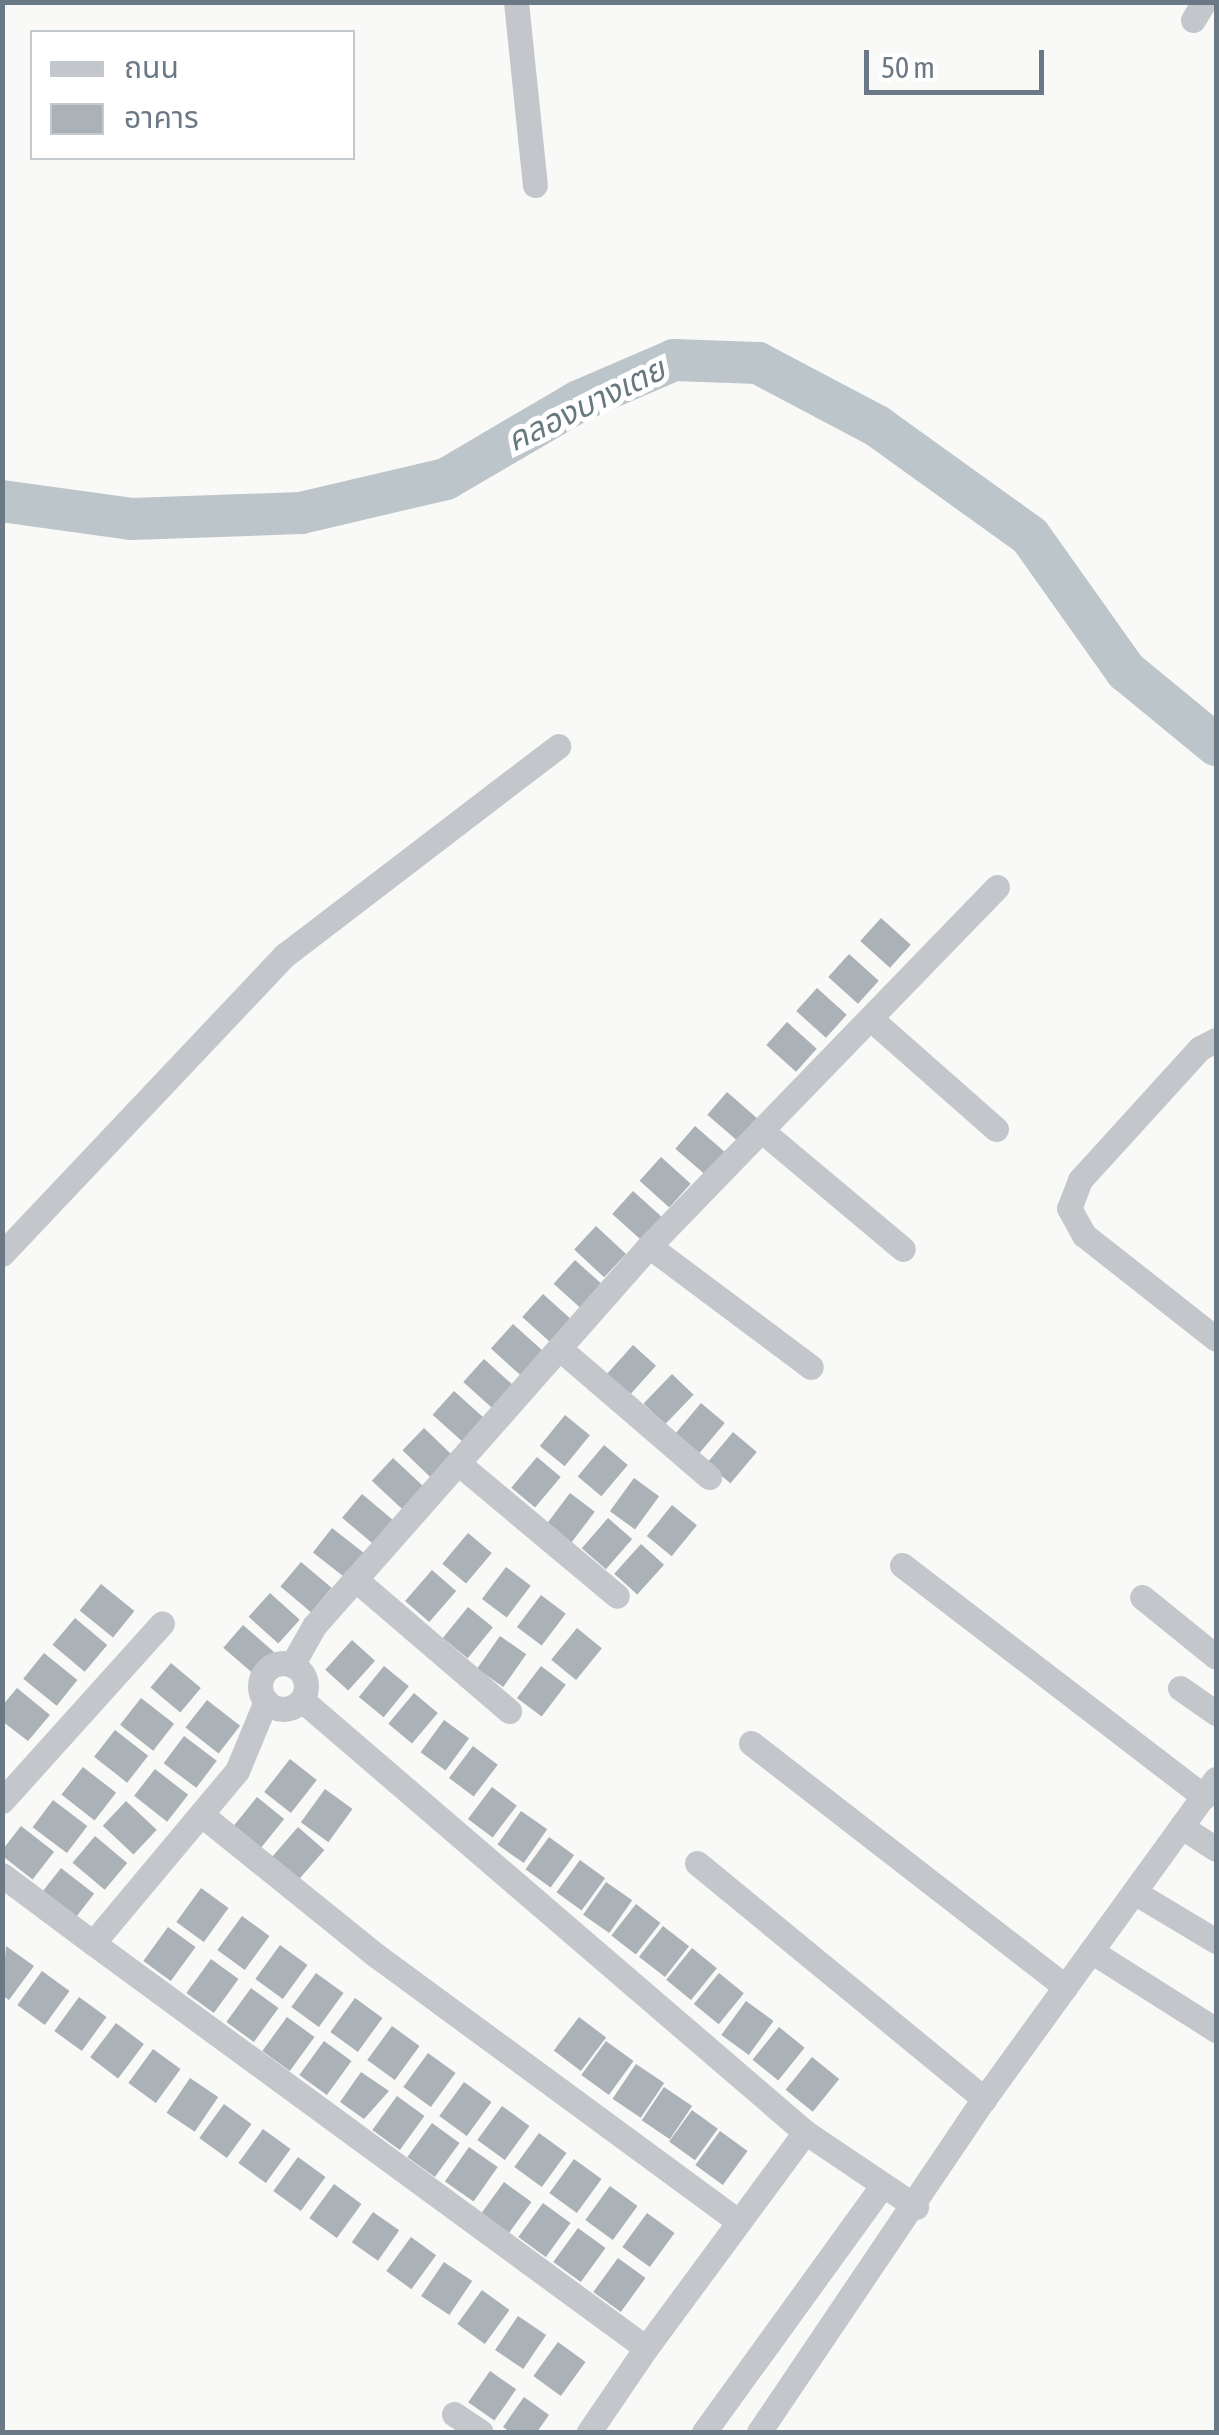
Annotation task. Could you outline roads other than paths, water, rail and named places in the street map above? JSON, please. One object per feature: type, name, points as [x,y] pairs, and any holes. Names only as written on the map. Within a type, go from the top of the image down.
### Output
[{"type":"street","points":[[516,2],[535,185]]},
{"type":"street","points":[[2,1254],[285,955],[558,746]]},
{"type":"street","points":[[93,1944],[237,1772],[266,1702],[264,1673],[292,1665],[314,1626],[649,1246],[997,887]]},
{"type":"street","points":[[870,1018],[996,1129]]},
{"type":"street","points":[[1216,1040],[1200,1048],[1080,1180],[1068,1208],[1084,1235],[1216,1339]]},
{"type":"street","points":[[762,1130],[904,1249]]},
{"type":"street","points":[[649,1246],[812,1368]]},
{"type":"street","points":[[559,1348],[709,1477]]},
{"type":"street","points":[[458,1463],[617,1596]]},
{"type":"street","points":[[760,2432],[916,2207],[984,2098],[1210,1788],[902,1565]]},
{"type":"street","points":[[355,1579],[509,1711]]},
{"type":"street","points":[[1142,1596],[1216,1657]]},
{"type":"street","points":[[2,1801],[162,1624]]},
{"type":"street","points":[[292,1665],[306,1680],[302,1700]]},
{"type":"street","points":[[1180,1688],[1216,1713]]},
{"type":"street","points":[[266,1702],[284,1709],[302,1700]]},
{"type":"street","points":[[302,1700],[805,2132],[916,2207]]},
{"type":"street","points":[[751,1743],[1065,1987]]},
{"type":"street","points":[[202,1815],[377,1956],[737,2220]]},
{"type":"street","points":[[1182,1827],[1216,1849]]},
{"type":"street","points":[[697,1863],[984,2098]]},
{"type":"street","points":[[2,1875],[646,2348]]},
{"type":"street","points":[[1134,1892],[1216,1942]]},
{"type":"street","points":[[1091,1951],[1216,2030]]},
{"type":"street","points":[[588,2432],[737,2220],[805,2132]]},
{"type":"street","points":[[704,2432],[883,2184]]},
{"type":"street","points":[[454,2414],[480,2432]]},
{"type":"waterway","name":"คลองบางเตย","points":[[2,501],[131,519],[301,513],[446,479],[579,401],[674,360],[758,363],[877,426],[1030,536],[1126,671],[1216,745]]}]
